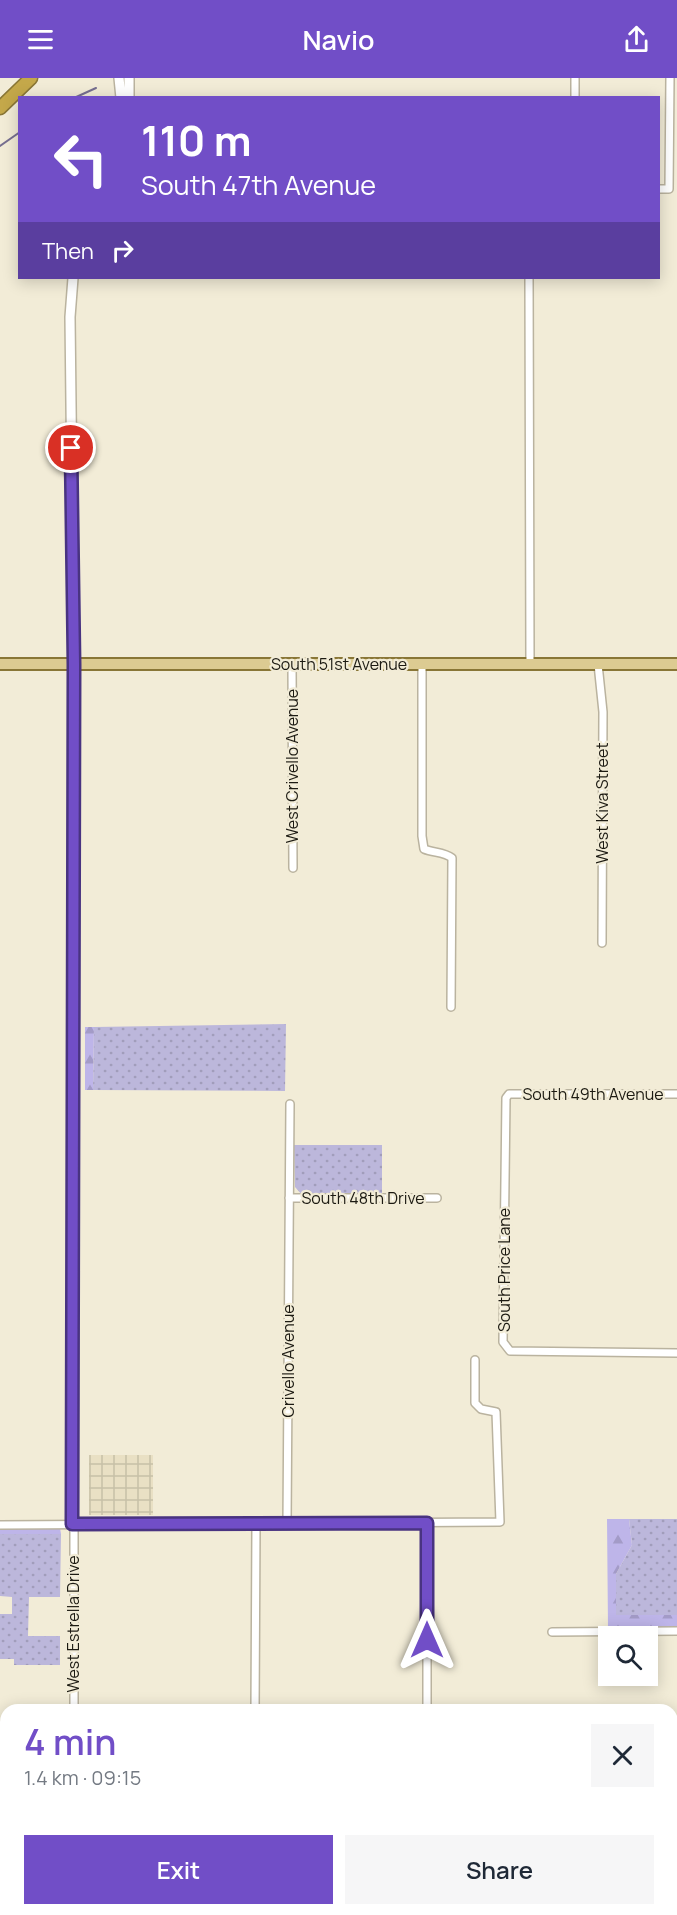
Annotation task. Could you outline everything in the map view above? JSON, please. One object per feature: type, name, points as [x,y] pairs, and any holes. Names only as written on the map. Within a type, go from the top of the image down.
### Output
[{"type":"highway","points":[[0,108],[31,78]]},
{"type":"main road","points":[[119,78],[121,96]]},
{"type":"main road","points":[[129,78],[129,96]]},
{"type":"main road","name":"West Estrella Drive","points":[[73,279],[70,317],[74,664]]},
{"type":"main road","name":"South 51st Avenue","points":[[0,664],[677,664]]},
{"type":"street","points":[[575,78],[575,96]]},
{"type":"street","points":[[660,189],[669,189],[670,78]]},
{"type":"street","points":[[529,279],[530,664]]},
{"type":"street","name":"West Estrella Drive","points":[[74,664],[72,1524],[74,1704]]},
{"type":"street","name":"West Crivello Avenue","points":[[292,664],[293,868]]},
{"type":"street","points":[[422,664],[422,836],[424,849],[435,854],[446,853],[452,858],[451,1007]]},
{"type":"street","name":"West Kiva Street","points":[[598,664],[603,712],[602,943]]},
{"type":"street","name":"South 49th Avenue","points":[[509,1094],[677,1094]]},
{"type":"street","name":"South Price Lane","points":[[509,1094],[506,1098],[504,1113],[505,1347],[510,1351],[677,1353]]},
{"type":"street","points":[[289,1198],[290,1104]]},
{"type":"street","name":"South 48th Drive","points":[[289,1198],[437,1198]]},
{"type":"street","name":"Crivello Avenue","points":[[287,1524],[289,1198]]},
{"type":"street","points":[[0,1525],[500,1522],[496,1412],[481,1409],[475,1403],[475,1360]]},
{"type":"street","points":[[427,1523],[427,1704]]},
{"type":"street","points":[[255,1704],[256,1525]]},
{"type":"street","points":[[552,1632],[677,1631]]},
{"type":"shaded area","points":[[286,1024],[285,1091],[93,1090],[94,1027]]},
{"type":"shaded area","points":[[294,1145],[382,1145],[382,1195],[303,1196],[295,1187]]},
{"type":"shaded area","points":[[89,1455],[153,1455],[153,1515],[89,1515]]},
{"type":"shaded area","points":[[629,1519],[677,1519],[677,1615],[616,1615],[616,1574],[632,1545]]},
{"type":"shaded area","points":[[0,1534],[61,1534],[60,1597],[29,1597],[28,1636],[60,1636],[60,1665],[14,1665],[14,1659],[0,1659],[0,1614],[12,1614],[12,1597],[0,1596]]},
{"type":"green space","points":[[85,1027],[94,1027],[93,1090],[85,1090]]},
{"type":"green space","points":[[607,1519],[629,1519],[632,1545],[616,1574],[616,1615],[677,1615],[677,1628],[608,1626]]},
{"type":"green space","points":[[0,1527],[60,1528],[61,1534],[0,1534]]},
{"type":"waterway","points":[[78,96],[96,88]]},
{"type":"waterway","points":[[0,146],[18,133]]},
{"type":"route","points":[[71,448],[72,651],[74,664],[72,1524],[427,1523],[427,1640]]}]
